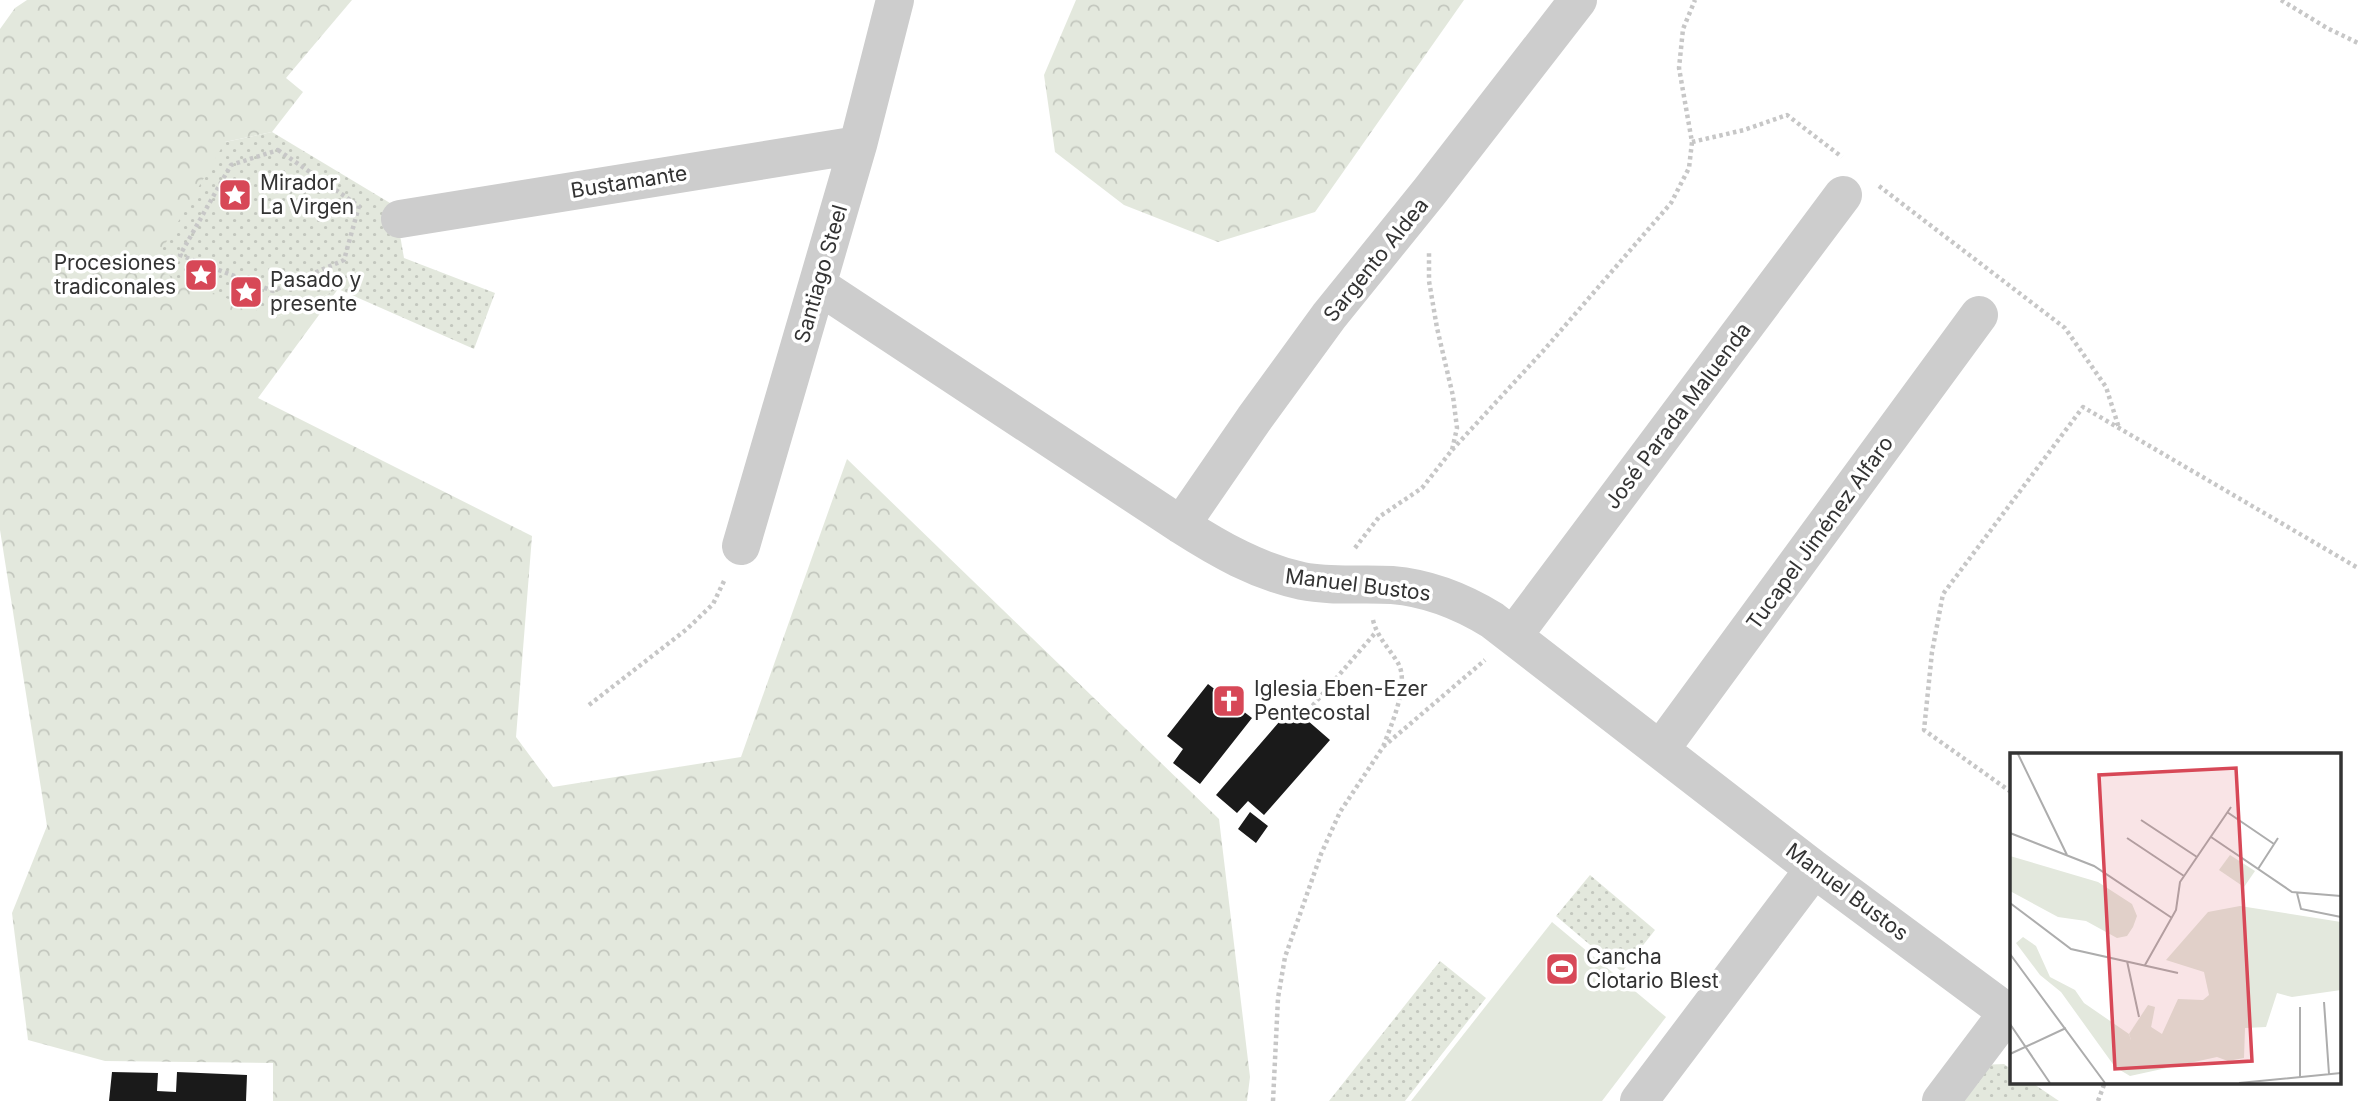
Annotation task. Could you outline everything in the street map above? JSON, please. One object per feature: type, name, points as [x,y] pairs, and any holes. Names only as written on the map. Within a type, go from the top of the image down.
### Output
[{"type":"street","name":"Santiago Steel","points":[[741,546],[819,286],[895,0]]},
{"type":"street","name":"Sargento Aldea","points":[[1181,525],[1329,316],[1578,0]]},
{"type":"street","name":"Bustamante","points":[[400,219],[858,145]]},
{"type":"street","name":"José Parada Maluenda","points":[[1513,636],[1859,189]]},
{"type":"street","name":"Manuel Bustos","points":[[819,286],[1181,525],[1242,562],[1273,574],[1334,585],[1392,585],[1419,589],[1469,606],[1513,636],[1814,869],[2010,1014]]},
{"type":"street","name":"Tucapel Jiménez Alfaro","points":[[1660,750],[1979,315]]},
{"type":"street","points":[[1639,1101],[1814,869]]},
{"type":"street","points":[[1941,1101],[2010,1014]]},
{"type":"path","points":[[1384,747],[1402,692],[1400,666],[1376,632],[1354,547],[1379,517],[1422,488],[1452,450],[1544,350],[1671,203],[1689,168],[1692,142],[1679,68],[1683,29],[1695,0]]},
{"type":"path","points":[[2281,0],[2327,29],[2358,43]]},
{"type":"path","points":[[1692,142],[1744,130],[1787,115],[1842,158]]},
{"type":"path","points":[[278,150],[359,206],[344,260],[273,291],[180,255],[231,165],[278,150]]},
{"type":"path","points":[[1859,189],[2065,328],[2106,387],[2119,428]]},
{"type":"path","points":[[1430,191],[1429,281],[1453,396],[1457,428],[1452,450]]},
{"type":"path","points":[[2010,791],[1924,730],[1932,652],[1943,594],[2083,407],[2358,568]]},
{"type":"path","points":[[589,705],[659,652],[713,604],[741,546]]},
{"type":"path","points":[[1308,711],[1376,632]]},
{"type":"path","points":[[1273,1101],[1278,998],[1285,957],[1321,854],[1340,811],[1384,747],[1513,636]]},
{"type":"path","points":[[2098,1101],[2104,1084]]},
{"type":"green space","points":[[27,0],[352,0],[286,78],[303,92],[272,132],[225,142],[276,318],[338,289],[258,398],[532,536],[516,737],[553,787],[741,757],[847,459],[1219,819],[1250,1077],[1247,1101],[273,1101],[273,1063],[105,1061],[28,1040],[12,913],[47,826],[0,530],[0,29],[15,8]]},
{"type":"green space","points":[[1076,0],[1464,0],[1315,212],[1218,242],[1124,205],[1055,152],[1044,75]]},
{"type":"green space","points":[[272,132],[395,206],[404,258],[495,293],[474,349],[338,289],[276,318],[151,268],[225,142]]},
{"type":"green space","points":[[1590,875],[1655,930],[1622,972],[1556,916]]},
{"type":"green space","name":"Cancha Clotario Blest","points":[[1552,922],[1666,1017],[1602,1101],[1411,1101]]},
{"type":"green space","points":[[1440,961],[1486,998],[1405,1101],[1329,1101]]},
{"type":"green space","points":[[2004,1064],[2010,1068],[2010,1084],[2034,1084],[2059,1101],[1957,1101],[1981,1065]]},
{"type":"building","points":[[1208,684],[1252,718],[1200,784],[1173,763],[1183,749],[1167,736]]},
{"type":"building","points":[[1292,707],[1330,740],[1264,815],[1248,801],[1237,813],[1216,795]]},
{"type":"building","points":[[1250,812],[1268,826],[1256,843],[1238,829]]},
{"type":"building","points":[[112,1072],[158,1073],[157,1091],[176,1092],[177,1072],[247,1075],[246,1101],[109,1101]]},
{"type":"place","name":"Mirador La Virgen","points":[[235,195]]},
{"type":"place","name":"Procesiones tradiconales","points":[[201,275]]},
{"type":"place","name":"Pasado y presente","points":[[246,292]]},
{"type":"place","name":"Iglesia Eben-Ezer Pentecostal","points":[[1229,701]]},
{"type":"place","name":"Cancha Clotario Blest","points":[[1562,969]]}]
